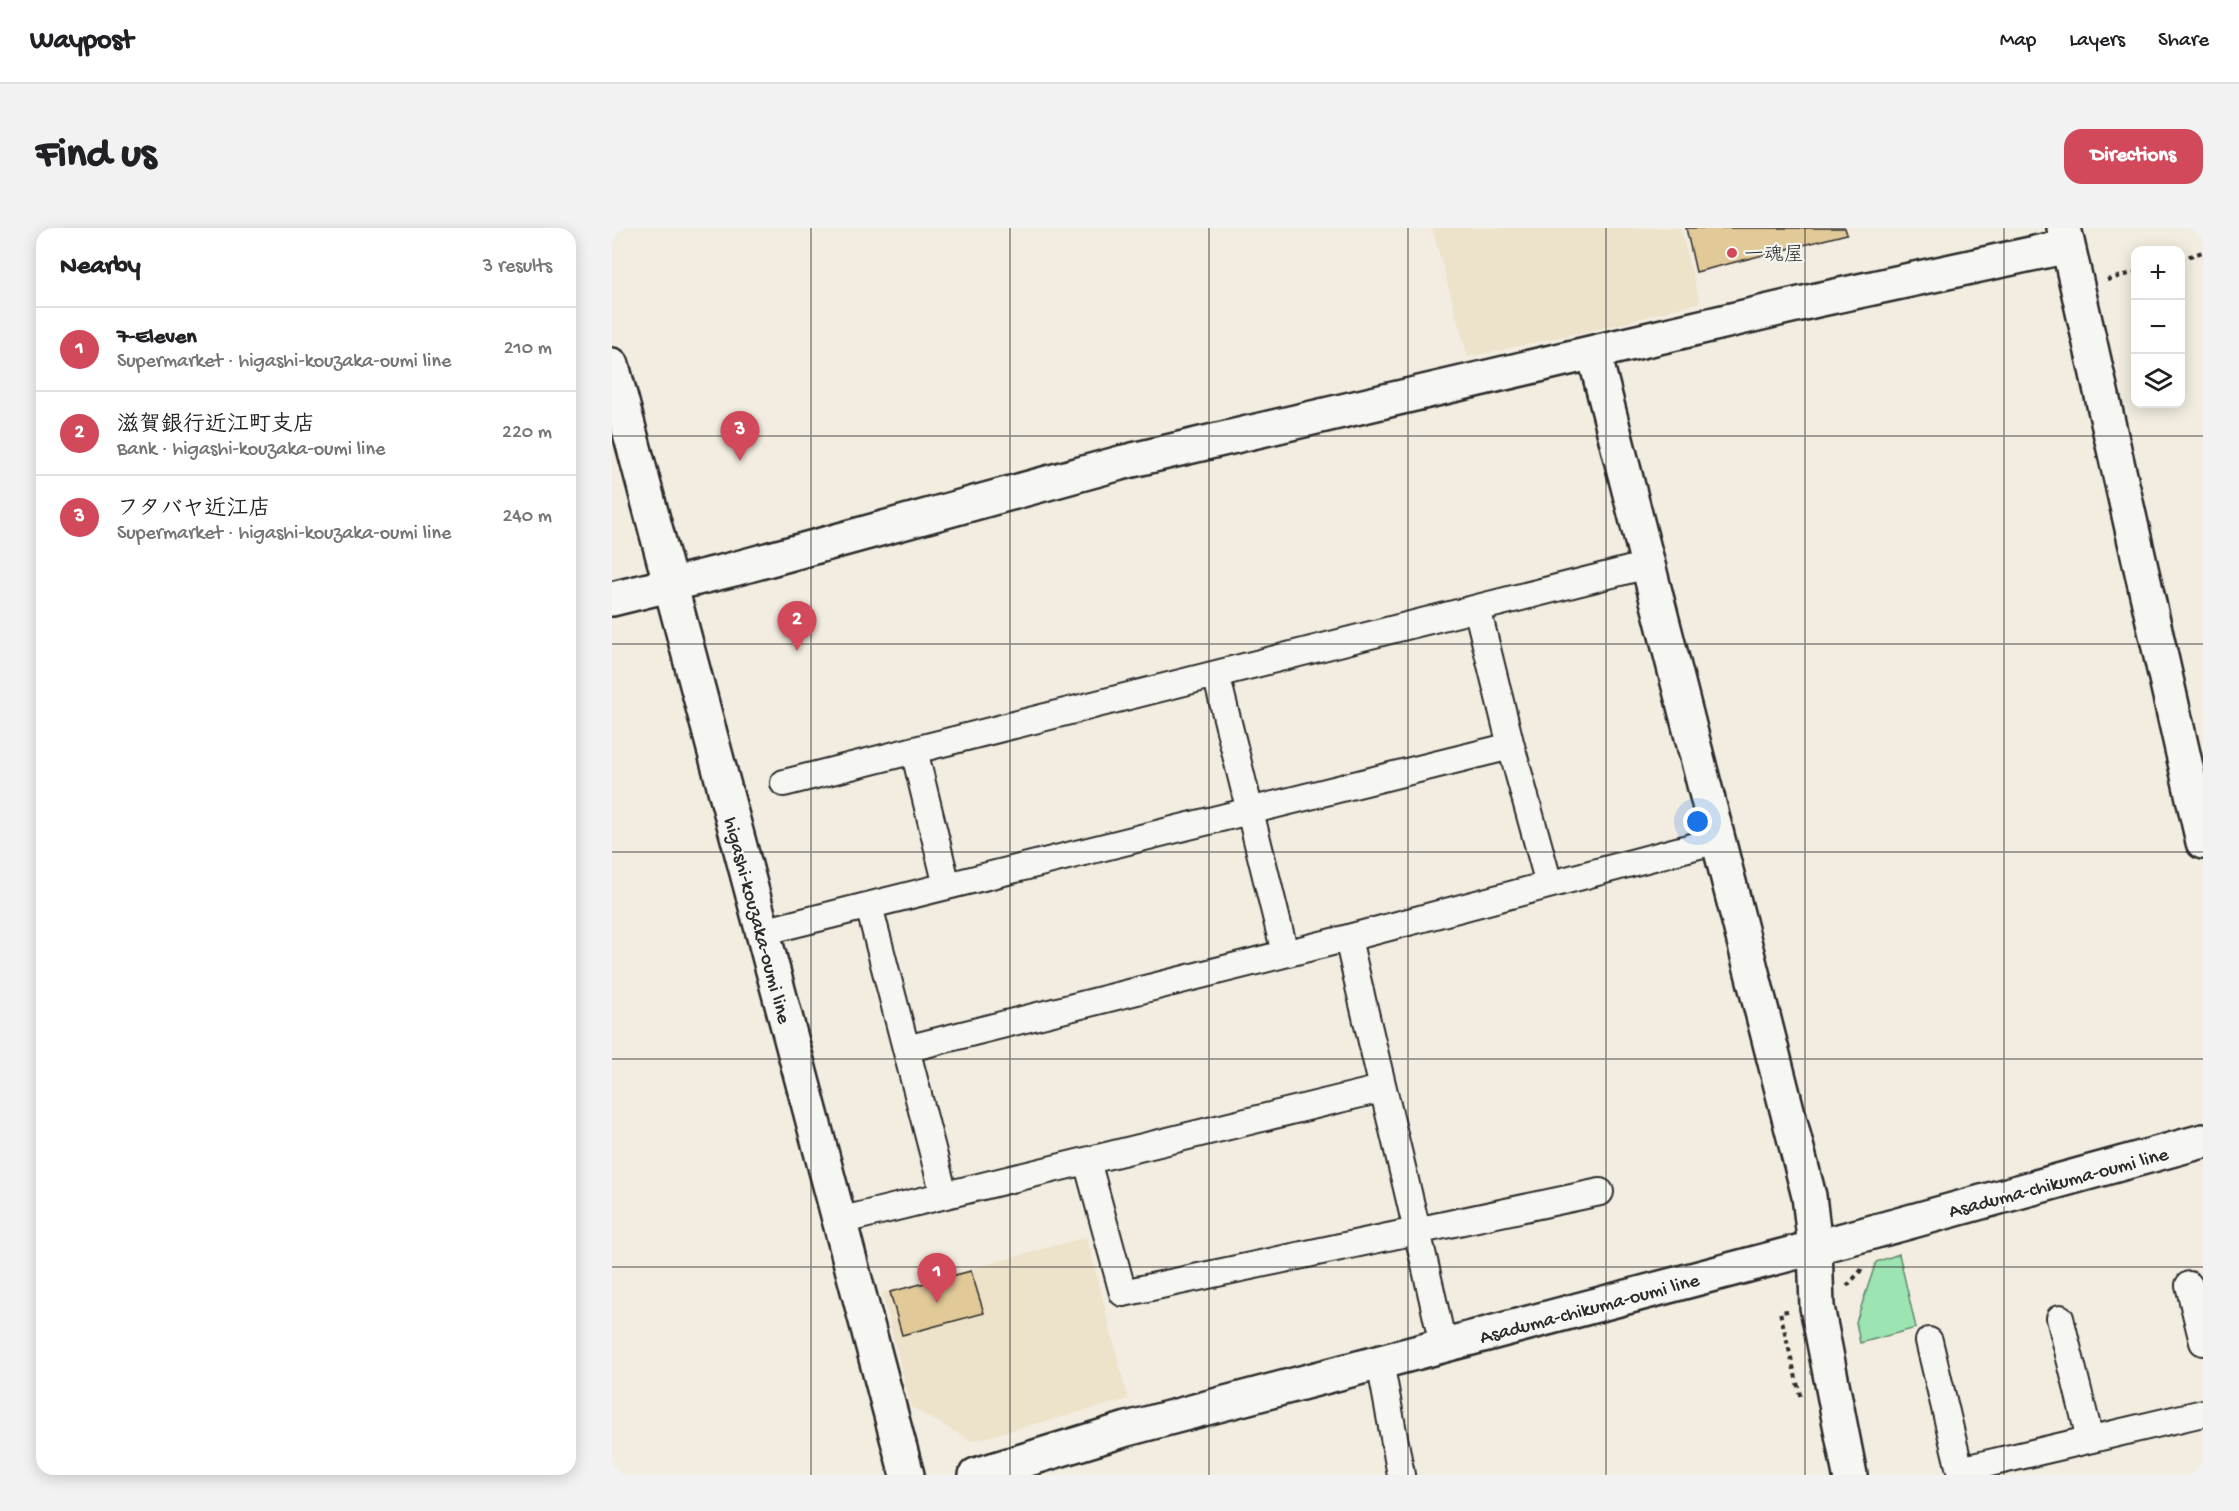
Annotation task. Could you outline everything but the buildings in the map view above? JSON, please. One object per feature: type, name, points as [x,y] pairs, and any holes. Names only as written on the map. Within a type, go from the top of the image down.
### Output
[{"type":"street","points":[[612,599],[1124,462],[1594,352],[2066,237],[2203,842]]},
{"type":"street","points":[[1594,352],[1809,1196],[1815,1247],[1816,1307],[1850,1475]]},
{"type":"street","name":"higashi-kouzaka-oumi line","points":[[612,365],[907,1475]]},
{"type":"street","points":[[784,783],[1648,565]]},
{"type":"street","points":[[1477,608],[1510,746],[1549,884]]},
{"type":"street","points":[[1216,674],[1285,953]]},
{"type":"street","points":[[762,932],[1510,746]]},
{"type":"street","points":[[914,750],[947,886]]},
{"type":"street","points":[[906,1049],[1348,938],[1718,840]]},
{"type":"street","points":[[869,906],[944,1195]]},
{"type":"street","points":[[1348,938],[1381,1089],[1419,1230],[1443,1346]]},
{"type":"street","points":[[839,1221],[1381,1089]]},
{"type":"street","name":"Asaduma-chikuma-oumi line","points":[[976,1475],[1127,1429],[1815,1247],[2203,1141]]},
{"type":"street","points":[[1086,1161],[1124,1293],[1600,1192]]},
{"type":"street","points":[[2189,1285],[2203,1342]]},
{"type":"street","points":[[2060,1318],[2090,1439]]},
{"type":"street","points":[[1929,1341],[1960,1472],[2203,1413]]},
{"type":"street","points":[[1380,1362],[1401,1475]]},
{"type":"path","points":[[2185,258],[2203,252]]},
{"type":"shaded area","points":[[1432,228],[1680,228],[1700,302],[1620,324],[1468,357]]},
{"type":"shaded area","points":[[1087,1237],[1128,1399],[972,1441],[911,1407],[882,1293]]},
{"type":"green space","points":[[1899,1254],[1916,1328],[1860,1343],[1856,1322],[1876,1262]]},
{"type":"place","name":"一魂屋","points":[[1732,253]]},
{"type":"place","name":"フタバヤ近江店","points":[[740,461]]},
{"type":"place","name":"滋賀銀行近江町支店","points":[[797,651]]},
{"type":"place","name":"7-Eleven","points":[[937,1303]]}]
